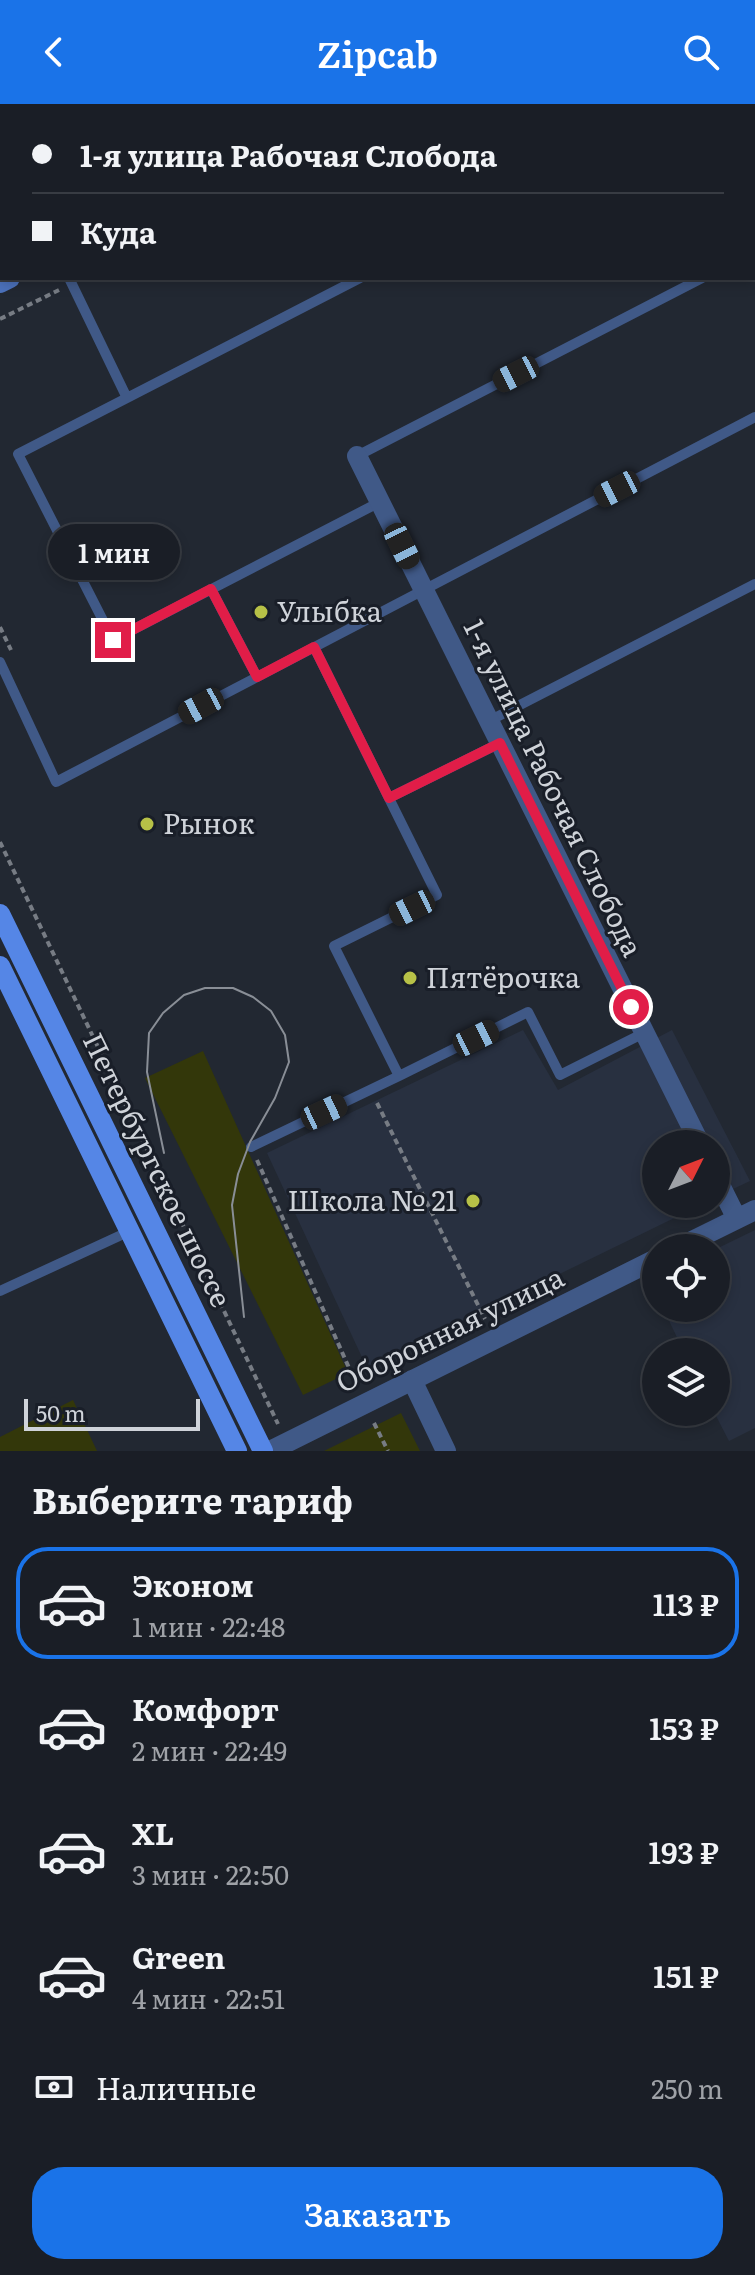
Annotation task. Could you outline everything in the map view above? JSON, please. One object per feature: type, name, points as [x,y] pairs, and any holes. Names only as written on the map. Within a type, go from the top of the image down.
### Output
[{"type":"main road","name":"Петербургское шоссе","points":[[2,926],[263,1451]]},
{"type":"main road","name":"Петербургское шоссе","points":[[0,966],[237,1451]]},
{"type":"main road","points":[[130,1231],[151,1221]]},
{"type":"street","name":"1-я улица Рабочая Слобода","points":[[357,456],[693,1130]]},
{"type":"street","points":[[706,1234],[746,1214],[730,1194]]},
{"type":"street","name":"Оборонная улица","points":[[277,1444],[365,1404],[642,1266]]},
{"type":"street","points":[[412,1380],[446,1451]]},
{"type":"lane","points":[[356,280],[18,454],[113,640],[380,502]]},
{"type":"lane","points":[[357,456],[698,280]]},
{"type":"lane","points":[[70,281],[127,398]]},
{"type":"lane","points":[[0,662],[56,782],[755,417]]},
{"type":"lane","points":[[489,721],[755,584]]},
{"type":"lane","points":[[211,589],[257,677]]},
{"type":"lane","points":[[314,647],[437,895],[334,946],[399,1076]]},
{"type":"lane","points":[[389,798],[500,743]]},
{"type":"lane","points":[[251,1147],[528,1012],[560,1075],[644,1033]]},
{"type":"lane","points":[[0,1291],[130,1231]]},
{"type":"path","points":[[0,319],[70,281]]},
{"type":"path","points":[[0,842],[277,1444]]},
{"type":"path","points":[[372,1090],[485,1319]]},
{"type":"path","points":[[251,1147],[388,1451]]},
{"type":"shaded area","name":"Школа № 21","points":[[523,1030],[558,1090],[672,1030],[724,1130],[642,1130],[642,1218],[674,1218],[367,1368],[267,1153]]},
{"type":"shaded area","name":"Школа № 21","points":[[730,1142],[750,1181],[730,1190]]},
{"type":"shaded area","points":[[755,1230],[755,1428],[729,1441],[721,1426],[730,1426],[730,1338],[677,1338],[670,1322],[730,1322],[730,1242]]},
{"type":"green space","points":[[203,1051],[348,1373],[303,1395],[145,1078]]},
{"type":"green space","points":[[73,1400],[97,1451],[0,1451],[0,1437]]},
{"type":"green space","points":[[401,1413],[420,1451],[324,1451],[330,1448]]},
{"type":"tram line","points":[[164,1153],[147,1072],[149,1033],[163,1013],[184,995],[205,988],[233,988],[253,997],[271,1011],[285,1035],[289,1062],[275,1098],[250,1142],[238,1174],[232,1205],[244,1317]]},
{"type":"place","name":"Улыбка","points":[[261,612]]},
{"type":"place","name":"Рынок","points":[[147,824]]},
{"type":"place","name":"Пятёрочка","points":[[410,978]]},
{"type":"place","name":"Школа № 21","points":[[473,1201]]},
{"type":"route","points":[[113,640],[211,589],[257,677],[314,647],[389,798],[500,743],[631,1007]]}]
